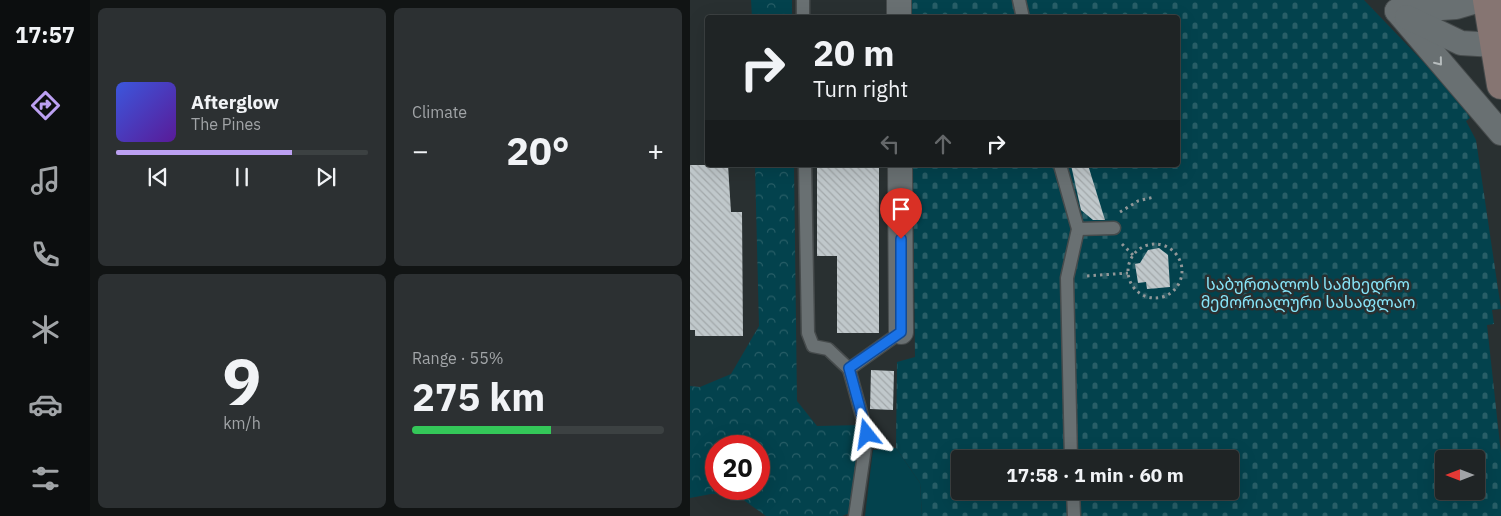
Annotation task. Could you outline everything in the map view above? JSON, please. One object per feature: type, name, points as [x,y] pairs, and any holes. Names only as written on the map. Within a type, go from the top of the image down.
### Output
[{"type":"main road","points":[[1487,0],[1501,85]]},
{"type":"street","points":[[899,0],[899,15]]},
{"type":"street","points":[[1392,5],[1456,7],[1480,0]]},
{"type":"street","points":[[1392,5],[1422,26],[1461,43],[1495,45]]},
{"type":"street","points":[[1392,5],[1501,133]]},
{"type":"street","points":[[900,167],[901,332]]},
{"type":"lane","points":[[802,0],[803,15]]},
{"type":"lane","points":[[1019,0],[1022,15]]},
{"type":"lane","points":[[805,167],[808,333],[813,346],[828,349],[849,368],[867,434],[856,516]]},
{"type":"lane","points":[[1061,167],[1078,229],[1067,278],[1071,450]]},
{"type":"lane","points":[[1078,229],[1114,228]]},
{"type":"lane","points":[[849,368],[901,332]]},
{"type":"lane","points":[[1073,500],[1074,516]]},
{"type":"path","points":[[1117,214],[1132,204],[1154,196]]},
{"type":"path","points":[[1150,244],[1169,247],[1181,261],[1181,280],[1170,294],[1153,299],[1137,292],[1132,285],[1128,273],[1133,255],[1142,247],[1150,244]]},
{"type":"path","points":[[1126,250],[1133,255]]},
{"type":"path","points":[[1067,278],[1128,273]]},
{"type":"green space","points":[[751,0],[792,0],[792,15],[752,15]]},
{"type":"green space","name":"საბურთალოს სამხედრო მემორიალური სასაფლაო","points":[[911,0],[1364,0],[1460,100],[1470,118],[1466,121],[1476,140],[1501,309],[1492,310],[1494,324],[1487,325],[1501,454],[1501,516],[922,516],[920,483],[896,448],[897,362],[915,357],[913,167],[1180,167],[1180,15],[911,15]]},
{"type":"green space","points":[[755,167],[794,167],[797,401],[817,426],[862,425],[850,513],[842,516],[766,516],[743,500],[770,500],[770,435],[705,435],[705,495],[690,498],[690,386],[700,387],[731,374],[759,326]]},
{"type":"green space","points":[[896,448],[920,483],[922,516],[865,516],[873,450]]},
{"type":"building","points":[[690,165],[728,167],[731,212],[742,212],[743,336],[695,336],[695,330],[690,330]]},
{"type":"building","points":[[817,167],[879,167],[879,333],[837,333],[837,256],[817,256]]},
{"type":"building","points":[[1071,167],[1089,167],[1105,220],[1093,220],[1081,210]]},
{"type":"building","points":[[1159,248],[1168,255],[1170,287],[1147,289],[1146,282],[1138,283],[1135,264],[1140,263],[1148,250]]},
{"type":"building","points":[[871,370],[894,371],[893,410],[870,409]]},
{"type":"route","points":[[867,434],[849,368],[901,332],[901,239]]}]
